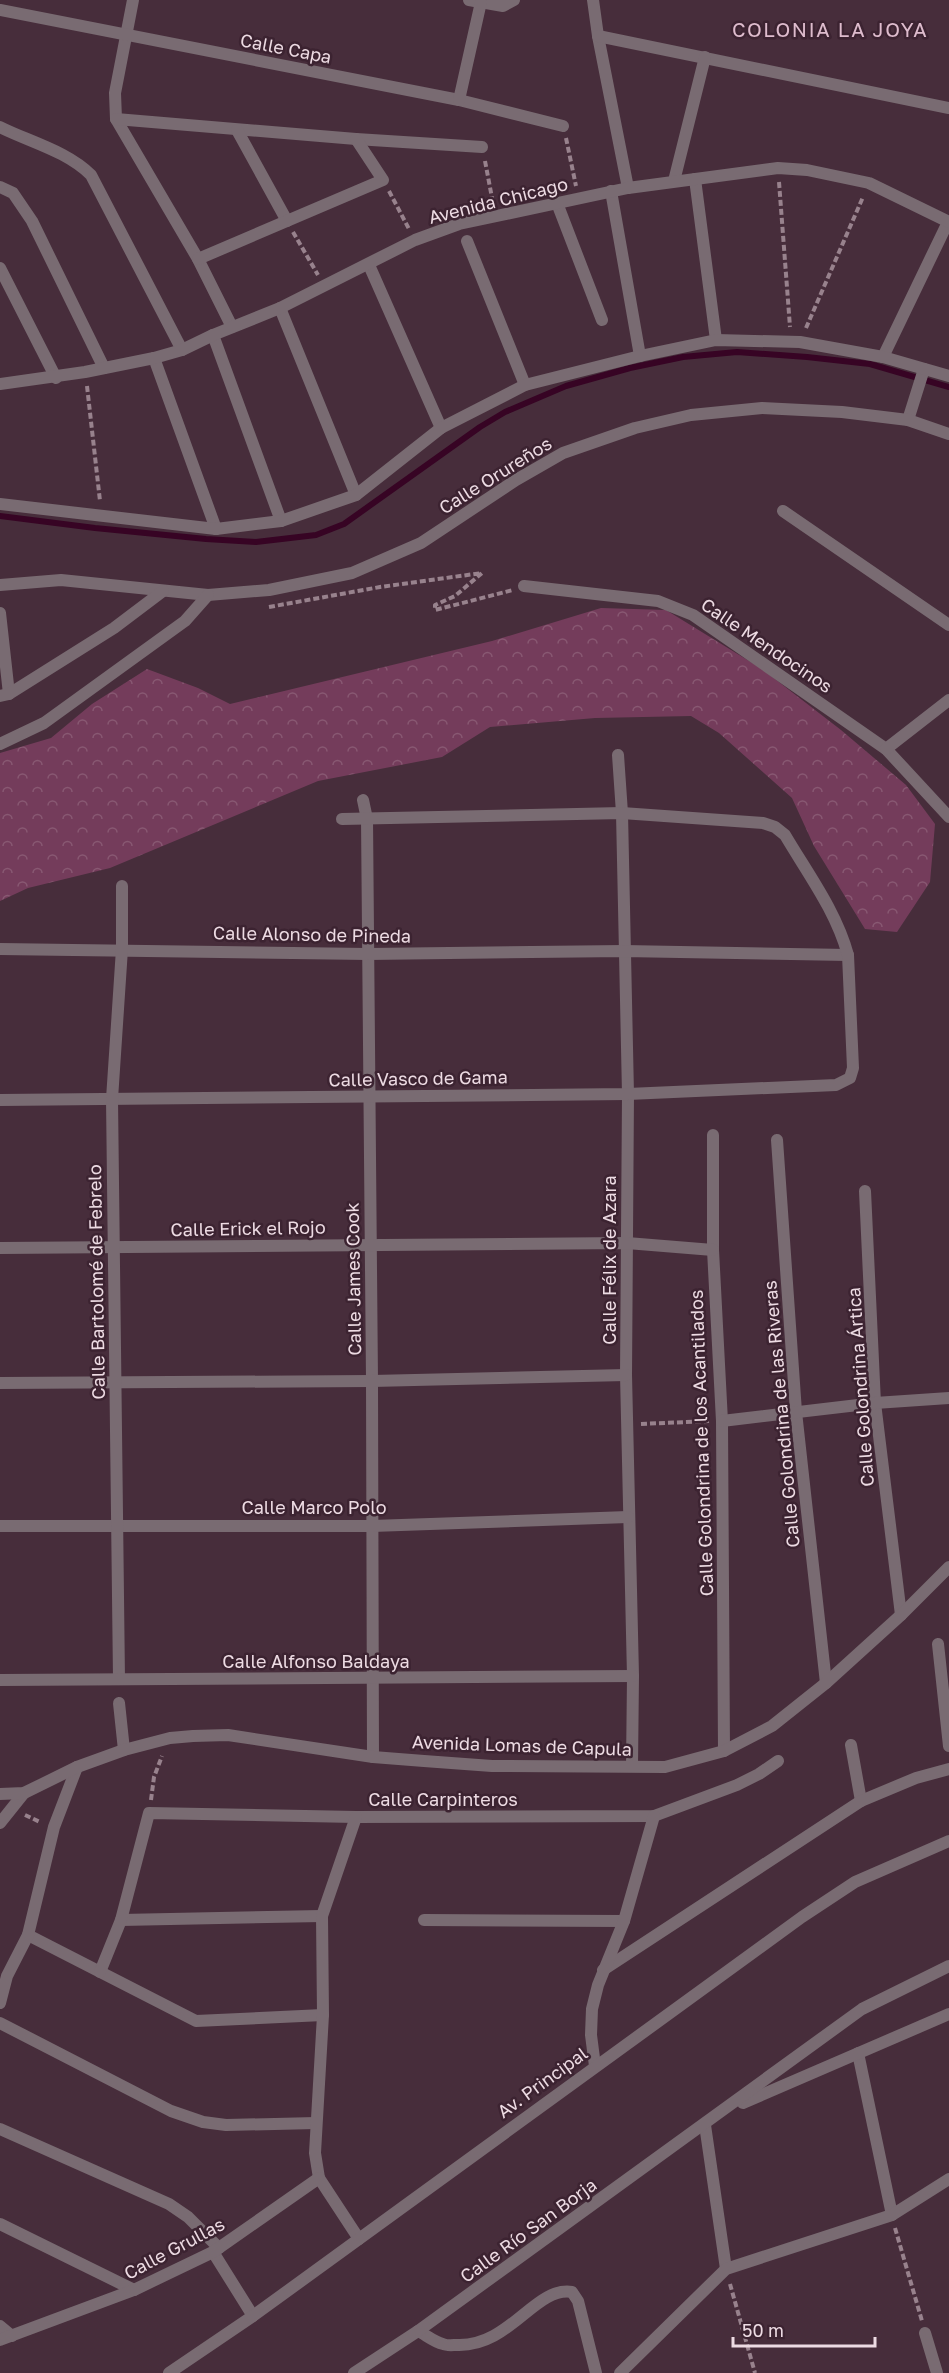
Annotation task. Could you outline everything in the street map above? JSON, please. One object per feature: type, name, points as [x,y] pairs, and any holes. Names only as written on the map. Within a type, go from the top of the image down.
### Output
[{"type":"street","points":[[133,0],[115,93],[116,119],[198,259],[232,327]]},
{"type":"street","points":[[459,100],[475,1],[503,6],[514,0]]},
{"type":"street","points":[[593,0],[628,188]]},
{"type":"street","name":"Calle Capa","points":[[0,10],[459,100],[563,126]]},
{"type":"street","points":[[598,36],[949,108]]},
{"type":"street","points":[[675,181],[705,57]]},
{"type":"street","points":[[116,119],[482,147]]},
{"type":"street","points":[[0,127],[67,157],[91,175],[182,350]]},
{"type":"street","points":[[237,130],[287,221]]},
{"type":"street","points":[[198,259],[383,180],[356,139]]},
{"type":"street","name":"Avenida Chicago","points":[[0,384],[56,378],[182,350],[280,308],[415,240],[459,224],[628,188],[777,168],[836,175],[869,183],[949,222]]},
{"type":"street","points":[[695,179],[716,340]]},
{"type":"street","points":[[0,187],[13,193],[32,221],[104,368]]},
{"type":"street","points":[[611,191],[640,356]]},
{"type":"street","points":[[557,203],[602,320]]},
{"type":"street","points":[[883,357],[949,222]]},
{"type":"street","points":[[467,241],[525,385]]},
{"type":"street","points":[[369,265],[441,428]]},
{"type":"street","points":[[0,268],[56,378]]},
{"type":"street","points":[[280,308],[356,495]]},
{"type":"street","points":[[213,335],[281,521]]},
{"type":"street","points":[[0,504],[216,529],[281,521],[356,495],[441,428],[525,385],[640,356],[716,340],[795,342],[883,357],[949,376]]},
{"type":"street","points":[[154,358],[216,529]]},
{"type":"street","points":[[909,420],[924,370]]},
{"type":"street","name":"Calle Orureños","points":[[0,585],[61,580],[208,595],[269,590],[352,573],[421,543],[516,480],[563,453],[634,428],[691,415],[762,408],[842,412],[909,420],[949,434]]},
{"type":"street","points":[[783,511],[949,625]]},
{"type":"street","name":"Calle Mendocinos","points":[[524,586],[658,601],[693,615],[886,749],[949,817]]},
{"type":"street","points":[[0,613],[5,695],[114,628],[163,591]]},
{"type":"street","points":[[0,744],[44,723],[185,621],[208,595]]},
{"type":"street","points":[[886,749],[949,700]]},
{"type":"street","name":"Calle Félix de Azara","points":[[618,755],[622,813],[628,1094],[626,1375],[633,1676],[632,1766]]},
{"type":"street","name":"Calle James Cook","points":[[363,800],[367,819],[373,1757]]},
{"type":"street","points":[[342,819],[622,813],[763,823],[775,827],[785,836],[837,921],[848,955]]},
{"type":"street","name":"Calle Bartolomé de Febrelo","points":[[119,1679],[112,1099],[122,949],[122,886]]},
{"type":"street","name":"Calle Alonso de Pineda","points":[[0,949],[368,954],[624,951],[848,955]]},
{"type":"street","name":"Calle Vasco de Gama","points":[[0,1100],[628,1094],[836,1085],[850,1078],[853,1068],[848,955]]},
{"type":"street","name":"Calle Golondrina de los Acantilados","points":[[713,1135],[713,1250],[722,1421],[724,1751]]},
{"type":"street","name":"Calle Golondrina de las Riveras","points":[[777,1140],[796,1412],[826,1683]]},
{"type":"street","name":"Calle Golondrina Ártica","points":[[865,1191],[875,1403],[901,1615]]},
{"type":"street","name":"Calle Erick el Rojo","points":[[0,1248],[627,1243],[713,1250]]},
{"type":"street","points":[[0,1383],[372,1381],[626,1375]]},
{"type":"street","points":[[722,1421],[875,1403],[949,1398]]},
{"type":"street","name":"Calle Marco Polo","points":[[0,1526],[372,1526],[628,1517]]},
{"type":"street","name":"Avenida Lomas de Capula","points":[[0,1794],[24,1793],[77,1767],[124,1750],[170,1738],[228,1735],[373,1757],[492,1766],[665,1767],[724,1751],[772,1726],[826,1683],[901,1615],[949,1567]]},
{"type":"street","points":[[938,1644],[949,1746]]},
{"type":"street","name":"Calle Alfonso Baldaya","points":[[0,1680],[633,1676]]},
{"type":"street","points":[[119,1703],[124,1750]]},
{"type":"street","points":[[851,1744],[861,1801]]},
{"type":"street","name":"Calle Carpinteros","points":[[320,2178],[315,2153],[323,2015],[322,1916],[356,1817],[654,1816],[737,1785],[759,1774],[777,1761]]},
{"type":"street","points":[[0,2003],[4,1978],[28,1935],[54,1827],[77,1767]]},
{"type":"street","points":[[603,1970],[861,1801],[916,1778],[949,1769]]},
{"type":"street","points":[[0,1823],[24,1793]]},
{"type":"street","points":[[100,1971],[121,1920],[149,1813],[356,1817]]},
{"type":"street","points":[[596,2066],[591,2035],[592,2008],[603,1970],[624,1922],[654,1816]]},
{"type":"street","name":"Av. Principal","points":[[169,2373],[253,2316],[802,1917],[855,1882],[949,1840]]},
{"type":"street","points":[[121,1920],[322,1916]]},
{"type":"street","points":[[424,1920],[624,1922]]},
{"type":"street","points":[[28,1935],[196,2021],[323,2015]]},
{"type":"street","name":"Calle Río San Borja","points":[[354,2373],[418,2331],[862,2010],[949,1966]]},
{"type":"street","name":"Calle Río San Borja","points":[[720,2113],[949,2014]]},
{"type":"street","points":[[0,2022],[171,2111],[204,2122],[226,2125],[316,2123]]},
{"type":"street","points":[[858,2053],[892,2215]]},
{"type":"street","points":[[705,2125],[726,2269]]},
{"type":"street","points":[[0,2129],[169,2204],[188,2217],[216,2250],[253,2316]]},
{"type":"street","points":[[320,2178],[359,2239]]},
{"type":"street","name":"Calle Grullas","points":[[6,2338],[134,2290],[216,2250],[320,2178]]},
{"type":"street","points":[[620,2373],[726,2269],[892,2215],[949,2179]]},
{"type":"street","points":[[0,2224],[134,2290]]},
{"type":"street","points":[[418,2331],[444,2345],[466,2346],[487,2341],[513,2325],[545,2298],[562,2290],[572,2292],[578,2301],[596,2373]]},
{"type":"street","points":[[0,2326],[6,2338]]},
{"type":"street","points":[[925,2333],[937,2373]]},
{"type":"path","points":[[563,126],[579,198]]},
{"type":"path","points":[[482,147],[495,216]]},
{"type":"path","points":[[777,168],[795,342]]},
{"type":"path","points":[[383,180],[415,240]]},
{"type":"path","points":[[795,342],[869,183]]},
{"type":"path","points":[[287,221],[325,286]]},
{"type":"path","points":[[85,372],[102,517]]},
{"type":"path","points":[[259,608],[281,607],[380,587],[482,573],[455,596],[435,605],[435,610],[507,593],[524,586]]},
{"type":"path","points":[[627,1424],[722,1421]]},
{"type":"path","points":[[149,1813],[154,1776],[170,1738]]},
{"type":"path","points":[[11,1809],[54,1827]]},
{"type":"path","points":[[892,2215],[925,2333]]},
{"type":"path","points":[[726,2269],[755,2373]]},
{"type":"green space","points":[[601,608],[666,610],[762,669],[841,730],[906,785],[935,824],[930,882],[897,932],[865,929],[814,846],[792,798],[719,733],[691,716],[595,718],[490,727],[442,757],[318,781],[110,868],[28,888],[0,901],[0,753],[51,738],[92,704],[147,669],[198,688],[230,704],[492,641]]},
{"type":"waterway","points":[[0,516],[206,539],[256,542],[316,535],[344,524],[480,427],[505,412],[566,386],[630,368],[683,357],[737,352],[870,364],[949,387]]},
{"type":"district","name":"COLONIA LA JOYA","points":[[830,29]]}]
